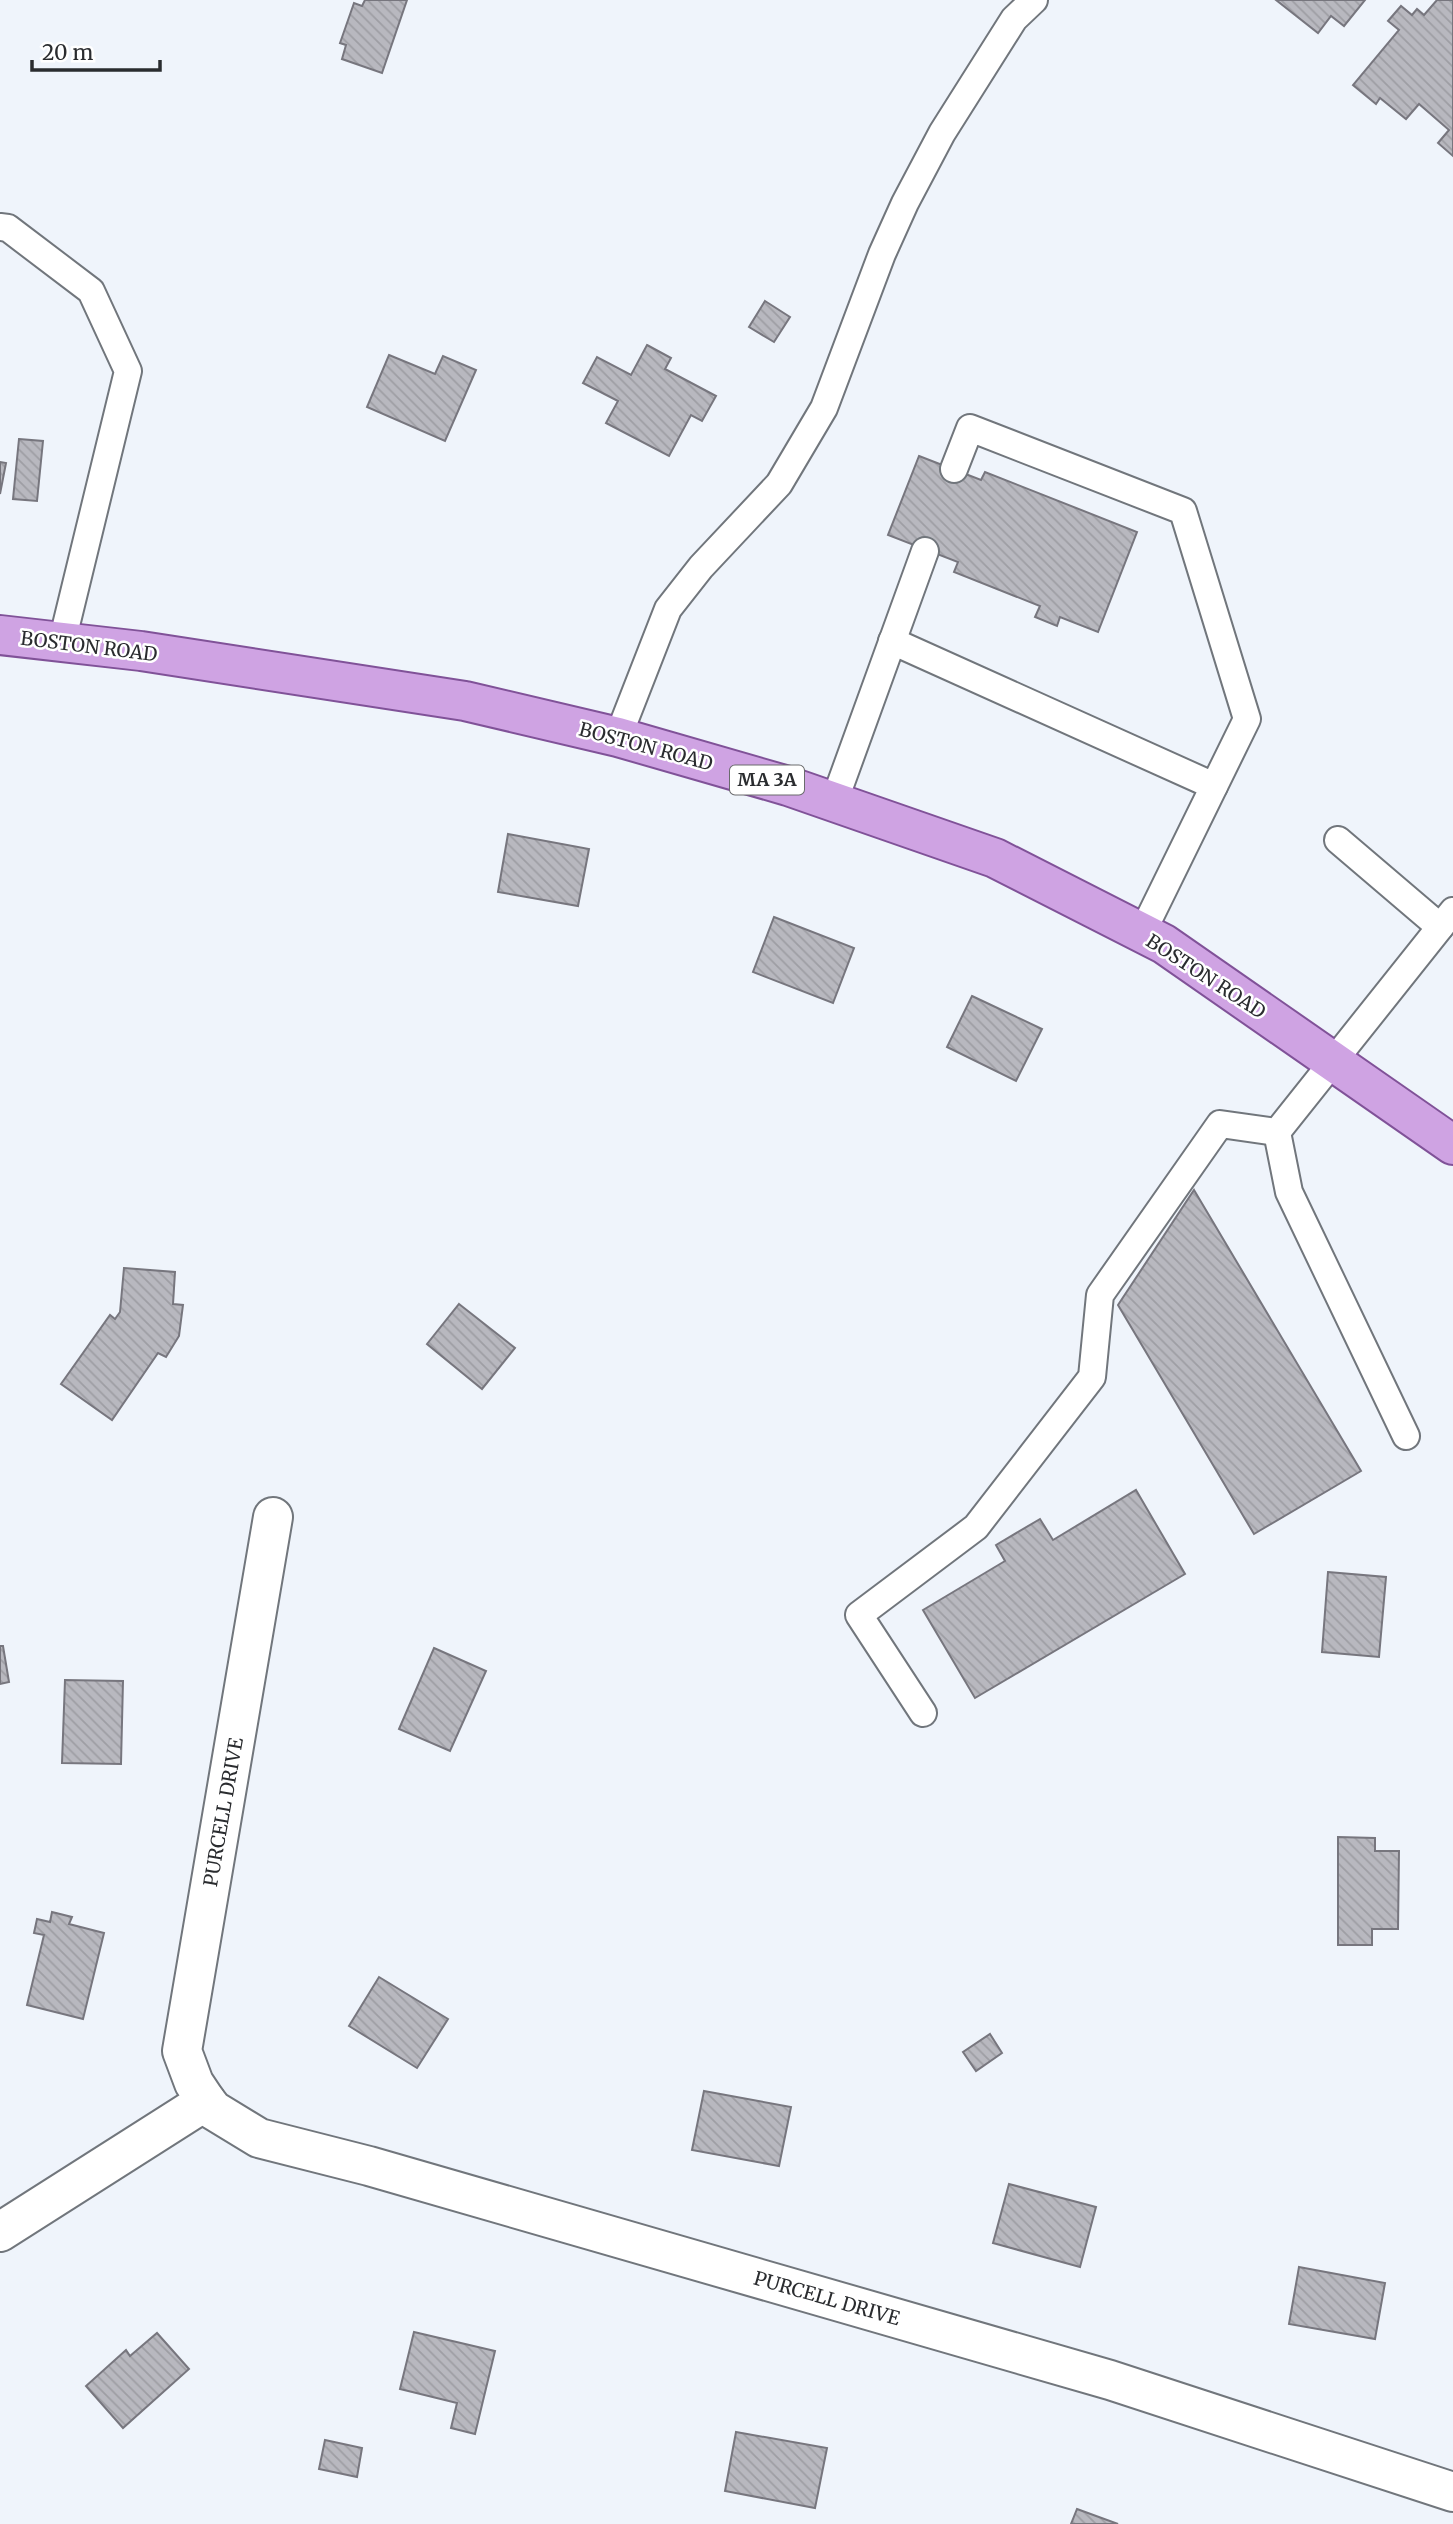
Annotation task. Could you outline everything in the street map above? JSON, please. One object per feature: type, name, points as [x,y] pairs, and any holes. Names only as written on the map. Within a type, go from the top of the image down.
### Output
[{"type":"main road","name":"BOSTON ROAD","points":[[0,635],[141,651],[465,701],[618,737],[788,786],[995,858],[1164,944],[1453,1145]]},
{"type":"street","name":"PURCELL DRIVE","points":[[273,1517],[182,2052],[194,2083],[213,2110],[259,2138],[369,2166],[1110,2380],[1453,2492]]},
{"type":"street","points":[[0,2232],[206,2101]]},
{"type":"lane","points":[[618,737],[668,609],[701,568],[779,484],[824,408],[882,254],[905,203],[942,133],[1007,29],[1034,0]]},
{"type":"lane","points":[[0,227],[8,228],[91,291],[128,371],[62,642]]},
{"type":"lane","points":[[954,469],[970,428],[1183,511],[1247,719],[1142,933]]},
{"type":"lane","points":[[834,802],[925,551]]},
{"type":"lane","points":[[892,641],[1214,786]]},
{"type":"lane","points":[[1338,840],[1447,919],[1277,1132],[1289,1192],[1406,1436]]},
{"type":"lane","points":[[923,1713],[859,1615],[976,1527],[1092,1377],[1100,1295],[1220,1124],[1277,1132]]},
{"type":"building","points":[[365,0],[407,0],[382,73],[342,59],[346,45],[340,43],[354,3],[362,6]]},
{"type":"building","points":[[1276,0],[1365,0],[1344,26],[1331,16],[1318,33]]},
{"type":"building","points":[[1437,0],[1453,0],[1453,156],[1438,143],[1449,130],[1419,104],[1406,119],[1380,98],[1376,104],[1353,85],[1399,30],[1388,21],[1401,6],[1412,15],[1417,9],[1424,15]]},
{"type":"building","points":[[765,301],[790,317],[774,342],[749,327]]},
{"type":"building","points":[[647,345],[671,358],[665,369],[716,396],[702,421],[691,415],[669,456],[606,423],[618,401],[583,383],[597,357],[631,375]]},
{"type":"building","points":[[389,355],[435,374],[443,356],[476,370],[445,441],[367,407]]},
{"type":"building","points":[[19,439],[43,441],[37,501],[13,499]]},
{"type":"building","points":[[919,456],[981,480],[985,472],[1137,532],[1098,632],[1060,617],[1057,626],[1035,617],[1040,606],[954,572],[958,562],[888,535]]},
{"type":"building","points":[[0,462],[6,463],[0,494]]},
{"type":"building","points":[[508,834],[589,849],[578,906],[498,892]]},
{"type":"building","points":[[774,917],[854,948],[833,1003],[753,972]]},
{"type":"building","points":[[972,996],[1042,1029],[1016,1081],[947,1047]]},
{"type":"building","points":[[1194,1190],[1361,1471],[1254,1534],[1118,1305]]},
{"type":"building","points":[[124,1268],[175,1272],[173,1304],[183,1305],[179,1336],[166,1357],[158,1353],[112,1420],[61,1384],[110,1315],[115,1319],[120,1312]]},
{"type":"building","points":[[459,1304],[515,1348],[482,1389],[427,1344]]},
{"type":"building","points":[[1136,1490],[1185,1574],[975,1698],[923,1610],[1005,1561],[996,1545],[1040,1519],[1053,1540]]},
{"type":"building","points":[[1328,1572],[1386,1577],[1379,1657],[1322,1652]]},
{"type":"building","points":[[0,1646],[3,1646],[9,1682],[0,1684]]},
{"type":"building","points":[[434,1648],[486,1671],[450,1751],[399,1729]]},
{"type":"building","points":[[65,1680],[123,1681],[121,1764],[62,1763]]},
{"type":"building","points":[[1338,1837],[1375,1838],[1375,1851],[1399,1851],[1398,1929],[1372,1929],[1372,1945],[1338,1945]]},
{"type":"building","points":[[52,1912],[72,1917],[69,1924],[104,1933],[83,2019],[27,2005],[44,1935],[34,1933],[37,1919],[50,1922]]},
{"type":"building","points":[[379,1977],[448,2019],[417,2068],[349,2026]]},
{"type":"building","points":[[990,2034],[1002,2053],[976,2071],[963,2052]]},
{"type":"building","points":[[704,2091],[791,2107],[779,2166],[692,2150]]},
{"type":"building","points":[[1009,2184],[1096,2207],[1080,2267],[993,2243]]},
{"type":"building","points":[[1299,2267],[1385,2283],[1375,2339],[1289,2324]]},
{"type":"building","points":[[414,2332],[495,2351],[475,2434],[451,2428],[457,2403],[400,2389]]},
{"type":"building","points":[[157,2333],[189,2369],[123,2428],[86,2386],[126,2350],[130,2356]]},
{"type":"building","points":[[736,2432],[827,2448],[815,2508],[725,2491]]},
{"type":"building","points":[[325,2440],[362,2448],[357,2477],[319,2469]]},
{"type":"building","points":[[1077,2509],[1118,2524],[1071,2524]]}]
